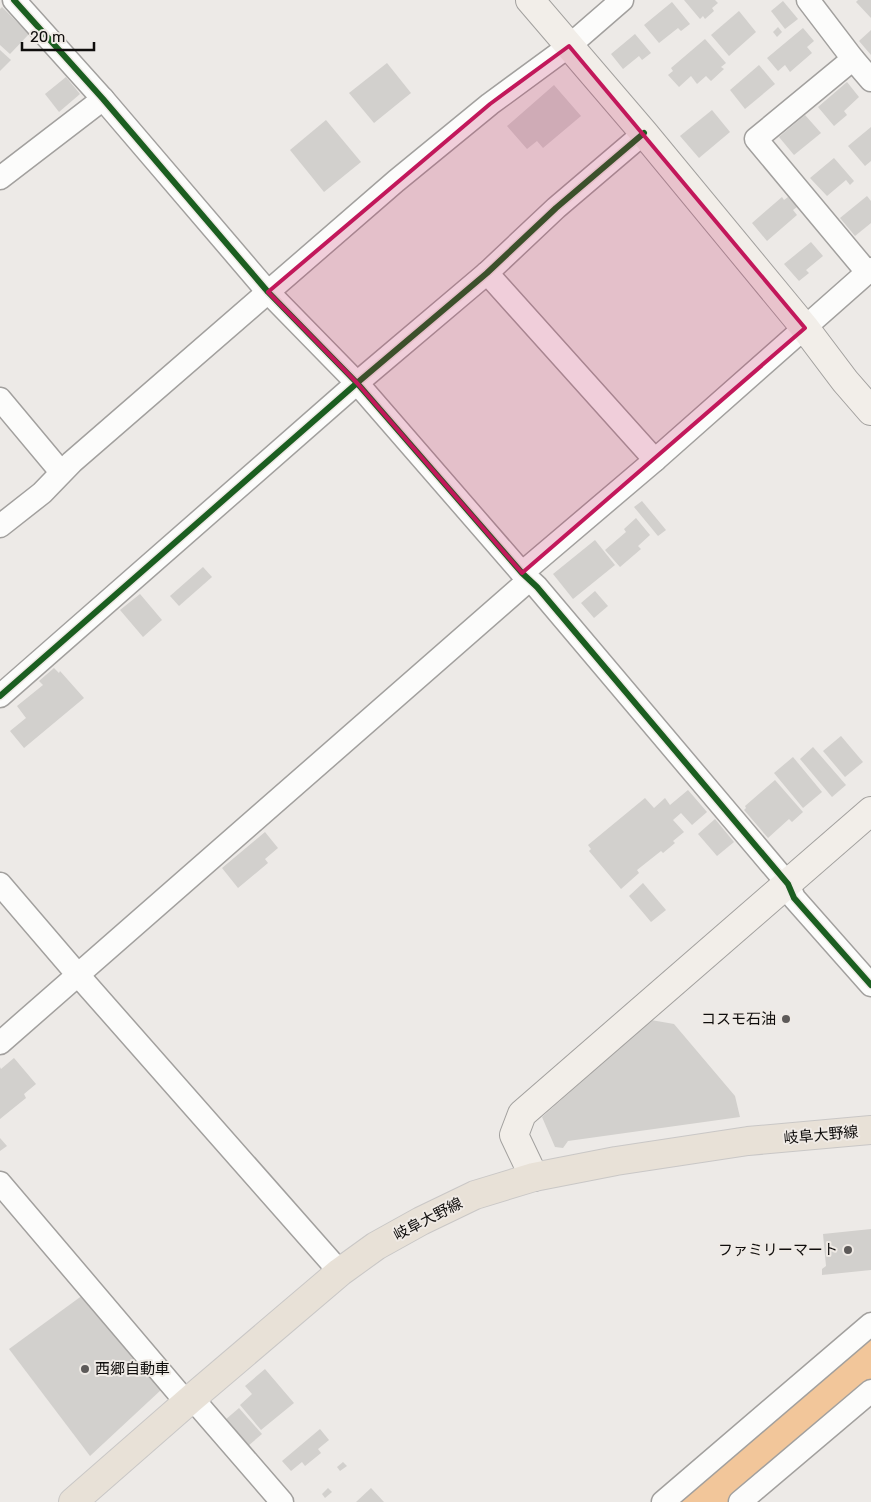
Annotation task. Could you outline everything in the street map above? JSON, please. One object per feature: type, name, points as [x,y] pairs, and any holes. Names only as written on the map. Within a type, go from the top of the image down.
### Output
[{"type":"main road","name":"岐阜大野線","points":[[73,1502],[340,1272],[376,1246],[421,1221],[475,1195],[534,1177],[616,1161],[748,1141],[871,1130]]},
{"type":"street","points":[[14,0],[103,100],[268,292],[357,383],[525,576],[788,884],[794,898],[871,985]]},
{"type":"street","points":[[530,0],[644,133],[871,411]]},
{"type":"street","points":[[0,526],[42,493],[61,472],[268,292],[490,104],[569,46],[622,0]]},
{"type":"street","points":[[808,0],[871,80]]},
{"type":"street","points":[[0,1043],[378,710],[525,576],[869,271],[756,138],[853,59]]},
{"type":"street","points":[[0,178],[103,100]]},
{"type":"street","points":[[0,696],[357,383],[487,273],[556,208],[644,133]]},
{"type":"street","points":[[487,273],[655,460]]},
{"type":"street","points":[[0,399],[61,472]]},
{"type":"street","points":[[534,1177],[514,1135],[522,1114],[871,811]]},
{"type":"street","points":[[0,884],[340,1272]]},
{"type":"street","points":[[0,1183],[282,1502]]},
{"type":"street","points":[[662,1502],[871,1324]]},
{"type":"street","points":[[740,1502],[871,1391]]},
{"type":"highlighted area","points":[[569,46],[805,328],[522,573],[357,383],[268,292],[490,104]]},
{"type":"building","points":[[684,0],[715,0],[718,3],[712,8],[714,11],[705,19],[703,16],[700,19]]},
{"type":"building","points":[[858,0],[871,0],[871,18],[856,2]]},
{"type":"building","points":[[783,1],[798,19],[785,29],[771,11]]},
{"type":"building","points":[[672,2],[690,24],[681,31],[678,28],[659,43],[644,25]]},
{"type":"building","points":[[2,7],[29,34],[10,54],[0,45],[0,9]]},
{"type":"building","points":[[739,11],[756,32],[729,56],[711,35]]},
{"type":"building","points":[[778,27],[782,32],[777,37],[773,32]]},
{"type":"building","points":[[803,28],[814,41],[807,47],[812,53],[790,72],[785,65],[778,71],[767,58]]},
{"type":"building","points":[[871,30],[871,55],[859,41]]},
{"type":"building","points":[[635,34],[651,53],[642,60],[639,56],[623,69],[611,54]]},
{"type":"building","points":[[705,39],[726,63],[721,67],[724,69],[711,81],[706,76],[697,84],[691,76],[679,87],[668,75],[673,71],[671,68]]},
{"type":"building","points":[[0,50],[11,60],[0,71]]},
{"type":"building","points":[[387,63],[411,93],[374,123],[349,93]]},
{"type":"building","points":[[759,65],[775,84],[745,109],[730,90]]},
{"type":"building","points":[[66,77],[80,94],[59,112],[45,94]]},
{"type":"building","points":[[847,82],[859,97],[844,111],[847,115],[834,126],[818,107]]},
{"type":"building","points":[[554,85],[581,116],[543,148],[537,141],[527,149],[507,126]]},
{"type":"building","points":[[712,110],[730,132],[699,158],[680,136]]},
{"type":"building","points":[[805,115],[821,133],[794,155],[779,137]]},
{"type":"building","points":[[326,120],[361,162],[324,192],[290,150]]},
{"type":"building","points":[[871,127],[871,161],[865,166],[848,146]]},
{"type":"building","points":[[834,158],[854,181],[850,185],[846,180],[827,196],[810,178]]},
{"type":"building","points":[[867,196],[871,201],[871,223],[855,236],[840,218]]},
{"type":"building","points":[[782,197],[784,200],[788,197],[797,207],[793,210],[797,215],[767,241],[752,223]]},
{"type":"building","points":[[811,242],[823,256],[806,270],[809,273],[799,281],[784,264]]},
{"type":"building","points":[[642,501],[666,530],[658,536],[634,507]]},
{"type":"building","points":[[636,518],[650,535],[638,546],[641,549],[620,567],[605,550],[626,532],[624,529]]},
{"type":"building","points":[[595,540],[615,565],[573,599],[553,574]]},
{"type":"building","points":[[203,567],[212,577],[179,606],[170,596]]},
{"type":"building","points":[[595,591],[608,606],[594,618],[581,603]]},
{"type":"building","points":[[140,594],[162,620],[143,637],[120,610]]},
{"type":"building","points":[[54,668],[59,673],[60,671],[84,698],[24,748],[10,731],[26,718],[17,706],[43,685],[39,681]]},
{"type":"building","points":[[841,736],[863,762],[845,777],[823,751]]},
{"type":"building","points":[[813,747],[846,785],[832,797],[800,759]]},
{"type":"building","points":[[793,757],[822,792],[803,808],[774,773]]},
{"type":"building","points":[[775,780],[803,812],[792,822],[789,819],[768,838],[744,810],[745,806]]},
{"type":"building","points":[[688,790],[707,812],[692,825],[681,813],[673,820],[684,832],[663,853],[661,851],[637,870],[639,873],[621,889],[589,851],[591,849],[588,845],[645,798],[654,808],[665,798],[670,805]]},
{"type":"building","points":[[715,819],[734,842],[717,856],[698,834]]},
{"type":"building","points":[[265,832],[278,848],[265,859],[268,863],[238,888],[222,868]]},
{"type":"building","points":[[643,883],[666,910],[651,922],[629,896]]},
{"type":"building","points":[[651,1020],[674,1024],[735,1096],[740,1117],[568,1141],[563,1148],[555,1147],[542,1117]]},
{"type":"building","points":[[14,1058],[36,1084],[24,1094],[26,1098],[0,1119],[0,1067],[1,1069]]},
{"type":"building","points":[[0,1138],[7,1146],[0,1151]]},
{"type":"building","name":"ファミリーマート","points":[[871,1229],[871,1270],[822,1275],[822,1269],[826,1266],[823,1234]]},
{"type":"building","name":"西郷自動車","points":[[83,1295],[162,1389],[90,1456],[9,1349]]},
{"type":"building","points":[[265,1369],[294,1403],[261,1430],[240,1405],[252,1394],[245,1386]]},
{"type":"building","points":[[239,1408],[262,1434],[248,1446],[225,1420]]},
{"type":"building","points":[[320,1429],[329,1440],[318,1449],[321,1453],[305,1466],[302,1462],[291,1471],[282,1461]]},
{"type":"building","points":[[343,1462],[347,1466],[340,1471],[337,1467]]},
{"type":"building","points":[[328,1488],[332,1492],[325,1498],[322,1494]]},
{"type":"building","points":[[371,1488],[384,1502],[356,1502]]},
{"type":"waterway","points":[[699,1502],[871,1352]]},
{"type":"cycle path","points":[[14,0],[103,99],[268,292],[357,383],[522,573],[537,587],[788,884],[794,898],[871,985]]},
{"type":"cycle path","points":[[0,696],[357,383],[487,273],[556,208],[644,133]]},
{"type":"place","name":"コスモ石油","points":[[786,1019]]},
{"type":"place","name":"ファミリーマート","points":[[848,1250]]},
{"type":"place","name":"西郷自動車","points":[[85,1369]]}]
